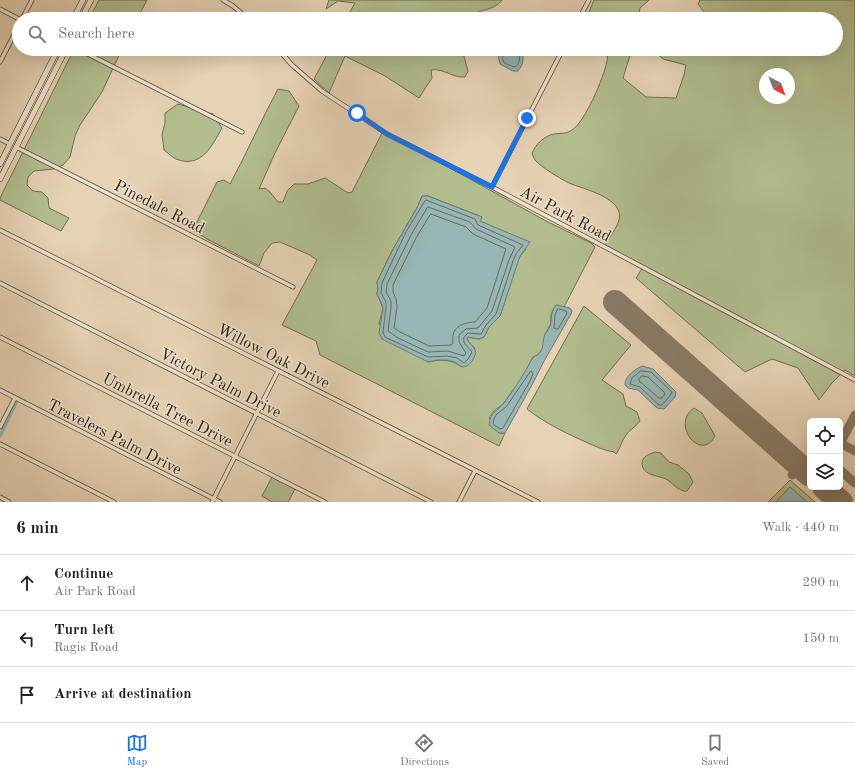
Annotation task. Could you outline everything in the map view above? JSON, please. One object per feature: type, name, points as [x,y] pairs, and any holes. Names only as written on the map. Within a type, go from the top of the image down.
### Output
[{"type":"main road","points":[[77,12],[83,0]]},
{"type":"main road","points":[[85,12],[91,0]]},
{"type":"main road","points":[[0,164],[54,56]]},
{"type":"main road","points":[[0,180],[62,56]]},
{"type":"street","points":[[24,12],[32,0]]},
{"type":"street","points":[[223,0],[240,12]]},
{"type":"street","points":[[583,12],[589,0]]},
{"type":"street","points":[[0,9],[12,15]]},
{"type":"street","points":[[0,62],[12,39]]},
{"type":"street","points":[[92,56],[242,132]]},
{"type":"street","name":"Air Park Road","points":[[284,56],[292,65],[322,91],[387,134],[492,187],[855,380]]},
{"type":"street","points":[[492,187],[559,56]]},
{"type":"street","points":[[0,139],[10,144]]},
{"type":"street","name":"Pinedale Road","points":[[16,147],[293,287]]},
{"type":"street","name":"Willow Oak Drive","points":[[0,230],[538,502]]},
{"type":"street","name":"Victory Palm Drive","points":[[0,283],[431,502]]},
{"type":"street","name":"Umbrella Tree Drive","points":[[0,337],[325,502]]},
{"type":"street","points":[[213,500],[278,371]]},
{"type":"street","name":"Travelers Palm Drive","points":[[0,390],[213,500],[220,502]]},
{"type":"street","points":[[0,427],[15,398]]},
{"type":"street","points":[[0,444],[114,502]]},
{"type":"street","points":[[459,502],[475,470]]},
{"type":"street","points":[[0,497],[9,502]]},
{"type":"green space","points":[[99,0],[147,0],[141,12],[93,12]]},
{"type":"green space","points":[[329,0],[502,0],[499,4],[479,12],[350,12],[355,3],[338,1],[326,9]]},
{"type":"green space","points":[[594,0],[649,0],[640,8],[639,12],[589,12]]},
{"type":"green space","points":[[700,0],[855,0],[855,376],[845,370],[832,383],[819,400],[798,368],[772,359],[745,372],[636,278],[643,267],[604,247],[619,220],[619,212],[616,206],[610,200],[569,183],[551,173],[536,161],[532,153],[538,144],[544,139],[550,135],[566,133],[572,130],[583,118],[602,77],[607,56],[630,56],[623,78],[646,97],[676,98],[686,65],[663,59],[660,56],[843,56],[843,12],[704,12],[698,4]]},
{"type":"green space","points":[[71,56],[119,56],[102,92],[80,125],[75,136],[70,157],[63,165],[54,169],[34,171],[28,177],[27,185],[33,191],[42,192],[48,198],[49,208],[69,218],[61,231],[0,200]]},
{"type":"green space","points":[[326,56],[345,56],[329,93],[314,79]]},
{"type":"green space","points":[[345,56],[464,56],[468,71],[465,77],[460,77],[440,70],[431,70],[432,78],[419,98],[385,76]]},
{"type":"green space","points":[[278,89],[289,91],[299,106],[275,153],[259,189],[265,188],[278,202],[283,202],[287,191],[294,184],[308,184],[325,178],[348,193],[352,192],[383,131],[546,221],[591,243],[595,247],[564,307],[556,305],[551,314],[551,323],[545,335],[543,348],[538,355],[533,357],[523,377],[503,404],[494,411],[489,418],[499,433],[505,433],[499,446],[320,355],[316,341],[282,325],[317,260],[310,255],[280,242],[272,243],[264,253],[259,266],[193,230],[217,182],[224,180],[230,184]],"holes":[[[422,196],[428,196],[482,217],[479,221],[526,249],[520,256],[517,263],[500,316],[489,327],[484,337],[479,339],[468,337],[467,339],[470,344],[475,348],[462,367],[454,362],[446,360],[428,362],[379,324],[383,308],[377,294],[377,282]]]},
{"type":"green space","points":[[178,104],[213,114],[222,128],[205,154],[192,161],[176,159],[164,150],[162,135],[165,123],[165,113]]},
{"type":"green space","points":[[584,306],[631,345],[602,380],[623,394],[626,406],[637,412],[640,421],[626,435],[616,454],[590,444],[549,424],[527,409]]},
{"type":"green space","points":[[694,408],[702,413],[715,436],[709,443],[702,445],[696,443],[690,438],[686,431],[685,423],[687,415]]},
{"type":"green space","points":[[655,452],[661,453],[669,462],[678,465],[689,474],[693,482],[687,491],[680,489],[666,479],[645,471],[642,463],[643,459]]},
{"type":"green space","points":[[272,477],[295,489],[288,502],[272,502],[262,496]]},
{"type":"green space","points":[[790,480],[815,502],[807,502],[790,487],[776,502],[768,502]]},
{"type":"water","points":[[498,56],[523,56],[521,66],[518,71],[513,71],[500,64]]},
{"type":"water","points":[[422,196],[428,196],[482,217],[480,221],[530,242],[520,256],[500,316],[489,327],[484,337],[479,339],[468,337],[467,339],[475,349],[476,353],[471,363],[465,367],[447,360],[428,362],[382,339],[379,333],[383,308],[377,294],[377,282]]},
{"type":"water","points":[[556,305],[570,308],[572,311],[571,314],[505,433],[499,433],[489,425],[491,417],[512,392],[533,357],[540,353],[545,334],[549,329],[552,314]]},
{"type":"water","points":[[642,366],[653,369],[676,392],[675,397],[664,409],[657,408],[638,390],[628,388],[625,385],[628,376]]},
{"type":"water","points":[[790,487],[807,502],[776,502]]},
{"type":"waterway","points":[[0,436],[16,403]]},
{"type":"taxiway","points":[[843,438],[855,415]]},
{"type":"taxiway","points":[[843,445],[855,451]]},
{"type":"taxiway","points":[[792,475],[800,466]]},
{"type":"taxiway","points":[[843,473],[855,483]]},
{"type":"runway","points":[[615,302],[807,472]]},
{"type":"runway","points":[[827,490],[841,502]]},
{"type":"route","points":[[357,113],[387,134],[492,187],[527,118]]}]
